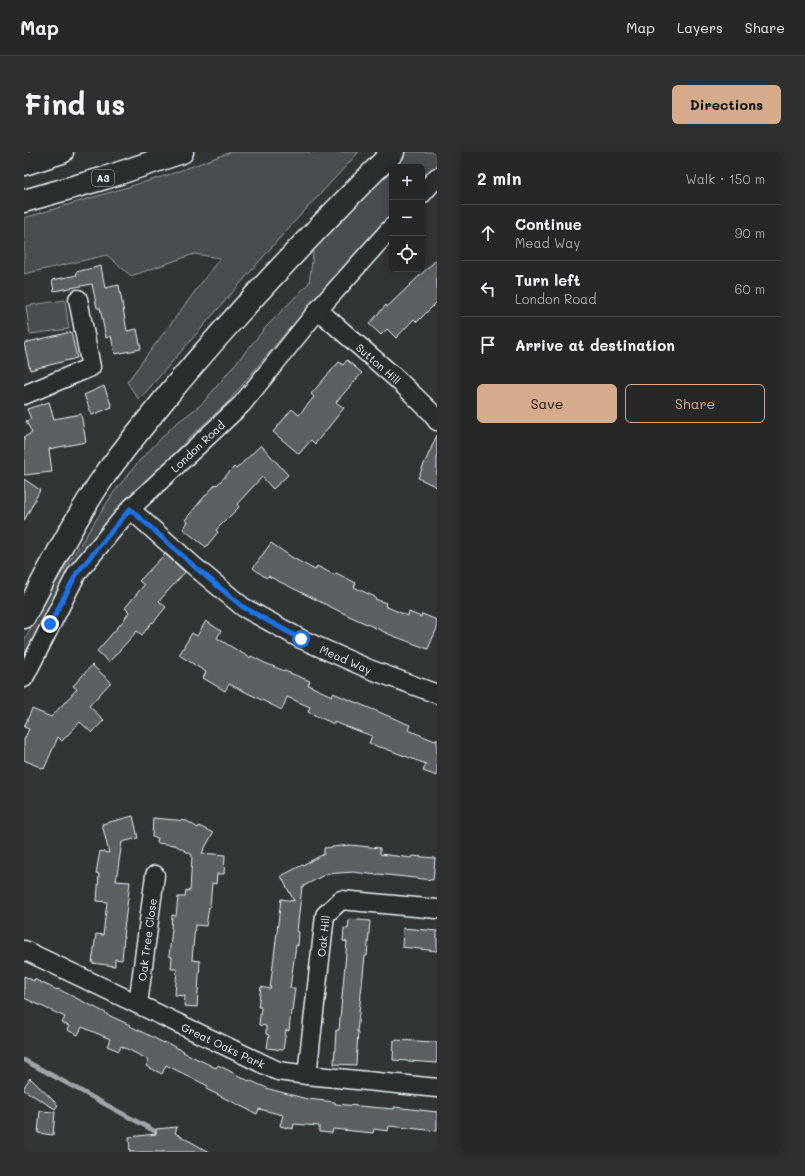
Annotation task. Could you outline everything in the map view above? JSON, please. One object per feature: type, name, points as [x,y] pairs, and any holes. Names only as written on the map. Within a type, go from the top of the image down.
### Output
[{"type":"highway","points":[[24,164],[62,152]]},
{"type":"highway","name":"A3","points":[[24,201],[105,178],[182,152]]},
{"type":"highway","points":[[24,617],[43,580],[83,510],[128,444],[235,317],[344,201],[393,152]]},
{"type":"street","points":[[425,191],[437,177]]},
{"type":"street","name":"London Road","points":[[24,678],[77,573],[130,509],[242,404],[318,310],[389,230]]},
{"type":"street","points":[[24,395],[91,367],[78,299]]},
{"type":"street","name":"Sutton Hill","points":[[318,310],[398,380],[433,414],[437,421]]},
{"type":"street","name":"Mead Way","points":[[130,509],[195,567],[243,607],[301,639],[369,669],[437,694]]},
{"type":"street","name":"Oak Tree Close","points":[[138,1004],[155,875]]},
{"type":"street","name":"Oak Hill","points":[[307,1076],[326,915],[341,900],[437,909]]},
{"type":"street","name":"Great Oaks Park","points":[[24,950],[278,1071],[307,1076],[437,1088]]},
{"type":"shaded area","points":[[231,152],[359,152],[284,233],[139,400],[127,382],[220,258],[194,254],[131,276],[107,255],[24,274],[24,218],[168,175]]},
{"type":"shaded area","points":[[406,152],[437,152],[437,170],[425,184],[425,164],[393,164]]},
{"type":"shaded area","points":[[389,168],[389,223],[289,329],[227,403],[193,434],[142,487],[24,662],[24,640],[54,585],[114,492],[140,460],[174,425],[202,404],[266,327],[309,283],[315,240]]},
{"type":"shaded area","points":[[65,300],[69,329],[30,334],[26,306]]},
{"type":"building","points":[[437,259],[437,302],[417,322],[414,319],[396,338],[387,329],[381,335],[369,324],[386,305],[387,307]]},
{"type":"building","points":[[101,266],[105,288],[119,285],[127,331],[137,329],[141,349],[115,354],[111,336],[106,338],[100,308],[97,308],[92,284],[54,291],[52,280],[77,275],[76,272]]},
{"type":"building","points":[[71,332],[77,358],[30,370],[24,343]]},
{"type":"building","points":[[347,360],[362,373],[336,402],[344,408],[315,444],[311,440],[299,454],[273,432],[292,409],[299,415],[314,397],[311,394],[339,362],[343,365]]},
{"type":"building","points":[[104,386],[112,407],[92,415],[84,395]]},
{"type":"building","points":[[49,402],[54,419],[81,414],[86,442],[49,449],[52,472],[24,475],[24,437],[32,433],[26,421],[31,419],[27,409]]},
{"type":"building","points":[[437,435],[437,487],[418,478]]},
{"type":"building","points":[[261,445],[288,475],[273,489],[262,477],[237,504],[239,507],[216,530],[218,532],[206,547],[183,529],[188,522],[185,520],[216,484],[217,485],[234,467],[236,469]]},
{"type":"building","points":[[24,479],[40,490],[24,521]]},
{"type":"building","points":[[271,543],[293,558],[315,570],[317,566],[356,583],[354,587],[375,597],[375,599],[386,603],[385,606],[408,616],[409,612],[421,617],[422,614],[437,620],[437,628],[428,649],[391,635],[347,615],[268,576],[266,578],[253,568]]},
{"type":"building","points":[[165,554],[185,572],[159,601],[166,607],[153,623],[152,622],[142,635],[137,631],[109,662],[97,651],[124,620],[129,612],[125,608],[144,585],[139,581]]},
{"type":"building","points":[[206,621],[221,631],[217,638],[250,658],[251,656],[310,681],[308,685],[332,696],[333,693],[410,725],[408,730],[435,741],[437,739],[437,776],[423,771],[426,764],[369,743],[372,736],[334,722],[334,724],[308,712],[310,707],[287,697],[282,710],[229,684],[225,691],[203,678],[206,672],[179,655],[192,633],[197,636]]},
{"type":"building","points":[[92,665],[111,682],[89,706],[104,720],[92,733],[80,722],[62,741],[58,737],[44,769],[24,760],[24,740],[29,729],[24,727],[32,709],[51,717],[77,689],[73,686]]},
{"type":"building","points":[[133,816],[138,838],[122,842],[116,881],[130,882],[123,937],[122,960],[115,959],[115,966],[92,963],[96,934],[103,935],[107,902],[97,901],[99,874],[96,873],[100,851],[109,853],[102,824]]},
{"type":"building","points":[[153,818],[187,821],[198,828],[199,826],[213,833],[202,853],[225,855],[224,874],[217,874],[216,884],[212,883],[210,907],[206,926],[195,925],[192,960],[200,961],[197,1007],[184,1006],[185,996],[175,995],[177,969],[171,969],[172,957],[169,956],[172,915],[176,916],[178,897],[185,897],[186,890],[190,891],[192,855],[175,845],[157,843],[158,838],[152,837]]},
{"type":"building","points":[[350,845],[380,848],[380,854],[412,858],[412,856],[435,858],[433,880],[353,872],[326,874],[302,887],[297,931],[299,932],[298,946],[296,945],[290,988],[295,988],[289,1031],[286,1030],[283,1050],[267,1048],[269,1035],[266,1034],[266,1026],[259,1025],[261,1007],[258,1007],[261,987],[270,989],[281,899],[294,901],[281,876],[324,854],[324,848]]},
{"type":"building","points":[[349,919],[370,921],[357,1032],[356,1065],[334,1064],[336,1030],[339,1030],[347,942],[343,941],[344,928],[348,929]]},
{"type":"building","points":[[403,928],[437,931],[437,951],[402,947]]},
{"type":"building","points":[[24,976],[57,990],[58,989],[216,1068],[218,1065],[249,1081],[269,1089],[307,1099],[335,1102],[335,1104],[394,1109],[394,1107],[437,1112],[437,1131],[389,1126],[388,1131],[374,1129],[373,1133],[333,1129],[332,1133],[319,1132],[319,1126],[294,1124],[293,1129],[280,1126],[283,1115],[259,1109],[257,1114],[206,1089],[208,1086],[166,1065],[162,1074],[146,1066],[149,1060],[121,1046],[119,1051],[107,1046],[110,1039],[82,1027],[78,1035],[67,1030],[69,1026],[62,1023],[65,1017],[24,998]]},
{"type":"building","points":[[394,1040],[437,1042],[437,1063],[393,1060]]},
{"type":"building","points":[[30,1078],[58,1105],[55,1109],[24,1090],[24,1087]]},
{"type":"building","points":[[40,1111],[55,1112],[53,1135],[38,1133]]},
{"type":"building","points":[[177,1127],[175,1133],[209,1152],[130,1152],[129,1137],[156,1134],[156,1129]]},
{"type":"waterway","points":[[24,1060],[160,1134]]},
{"type":"route","points":[[50,624],[77,573],[130,509],[195,567],[243,607],[301,639]]}]
